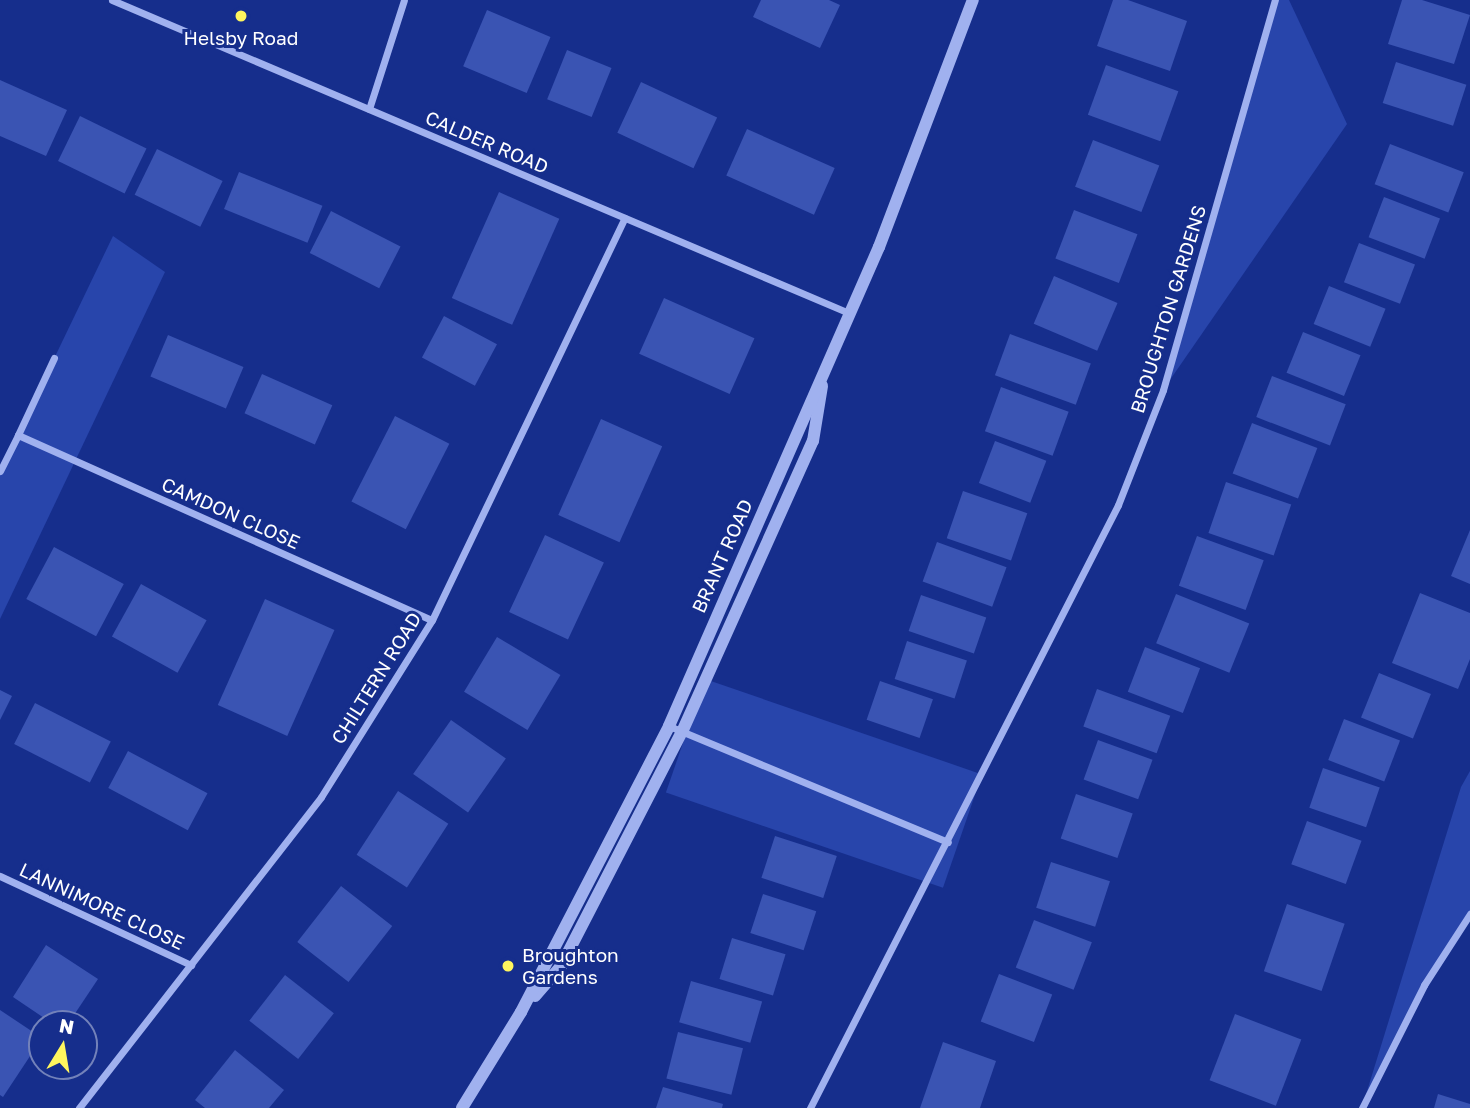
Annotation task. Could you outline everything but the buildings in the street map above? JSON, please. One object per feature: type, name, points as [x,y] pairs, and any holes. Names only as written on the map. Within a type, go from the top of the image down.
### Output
[{"type":"street","name":"CALDER ROAD","points":[[112,0],[849,313]]},
{"type":"street","points":[[369,109],[404,0]]},
{"type":"street","name":"BRANT ROAD","points":[[462,1108],[521,1013],[668,726],[849,313],[973,0]]},
{"type":"street","name":"BROUGHTON GARDENS","points":[[810,1108],[1118,505],[1163,390],[1275,0]]},
{"type":"street","name":"CHILTERN ROAD","points":[[79,1108],[321,797],[432,620],[625,218]]},
{"type":"street","points":[[0,471],[54,358]]},
{"type":"street","points":[[521,1013],[561,966],[682,732],[813,441],[825,369]]},
{"type":"street","name":"CAMDON CLOSE","points":[[18,435],[432,620]]},
{"type":"street","points":[[668,726],[948,842]]},
{"type":"street","name":"LANNIMORE CLOSE","points":[[0,876],[191,965]]},
{"type":"street","points":[[1362,1108],[1424,985],[1470,914]]},
{"type":"shaded area","points":[[1275,0],[1289,0],[1347,124],[1163,390]]},
{"type":"shaded area","points":[[113,236],[165,272],[0,619],[0,471]]},
{"type":"shaded area","points":[[705,679],[982,774],[943,888],[666,792]]},
{"type":"shaded area","points":[[1470,771],[1470,914],[1424,985],[1363,1104],[1461,787]]},
{"type":"place","name":"Helsby Road","points":[[241,16]]},
{"type":"place","name":"Broughton Gardens","points":[[508,966]]}]
